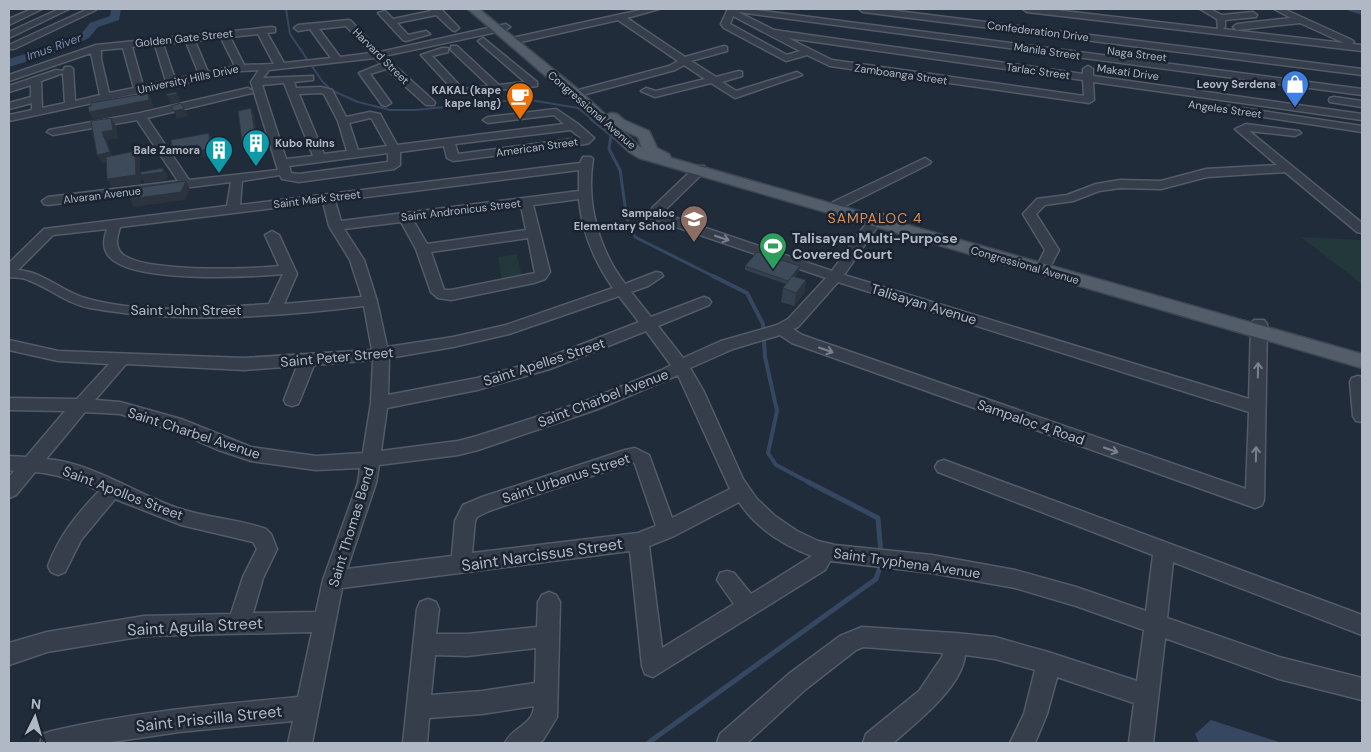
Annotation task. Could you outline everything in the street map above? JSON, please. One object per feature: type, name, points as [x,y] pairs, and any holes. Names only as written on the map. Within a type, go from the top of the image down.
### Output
[{"type":"main road","name":"Congressional Avenue","points":[[474,9],[502,29],[580,93],[634,149],[644,155],[1045,264],[1259,328],[1362,362]]},
{"type":"main road","name":"Congressional Avenue","points":[[483,9],[502,29]]},
{"type":"main road","name":"Congressional Avenue","points":[[698,170],[837,205],[876,219],[1259,328],[1362,353]]},
{"type":"street","points":[[9,22],[38,9]]},
{"type":"street","points":[[9,36],[65,9]]},
{"type":"street","points":[[10,47],[92,9]]},
{"type":"street","points":[[445,30],[463,26],[502,29],[618,16],[655,9]]},
{"type":"street","name":"Naga Street","points":[[793,9],[825,21],[929,26],[1006,41],[1088,52]]},
{"type":"street","points":[[863,9],[929,26],[910,75]]},
{"type":"street","points":[[1027,9],[1221,30],[1255,36],[1362,48]]},
{"type":"street","points":[[1194,9],[1216,9]]},
{"type":"street","points":[[1204,9],[1221,18],[1282,10],[1362,48]]},
{"type":"street","points":[[391,22],[436,10],[463,26]]},
{"type":"street","points":[[825,21],[730,10],[725,24],[786,58],[804,50],[856,56]]},
{"type":"street","name":"Zamboanga Street","points":[[730,10],[830,63],[910,75],[1086,89]]},
{"type":"street","points":[[392,11],[382,12],[406,38],[435,32]]},
{"type":"street","points":[[618,16],[735,95],[797,75]]},
{"type":"street","points":[[1221,18],[1221,30]]},
{"type":"street","name":"Makati Drive","points":[[745,19],[929,26],[1006,41],[1088,52],[1146,74]]},
{"type":"street","points":[[1221,30],[1301,20]]},
{"type":"street","points":[[1132,21],[1140,44]]},
{"type":"street","name":"Harvard Street","points":[[298,28],[348,23],[374,54],[430,103]]},
{"type":"street","points":[[313,26],[337,59]]},
{"type":"street","points":[[1086,89],[1087,26]]},
{"type":"street","points":[[54,27],[73,29]]},
{"type":"street","points":[[1255,36],[1320,28]]},
{"type":"street","points":[[482,41],[533,84],[461,92],[426,55],[482,41],[502,29]]},
{"type":"street","name":"University Hills Drive","points":[[9,118],[241,68],[301,65],[374,54],[502,29]]},
{"type":"street","name":"Golden Gate Street","points":[[9,78],[96,48],[272,30]]},
{"type":"street","points":[[261,31],[281,67]]},
{"type":"street","points":[[224,34],[241,68]]},
{"type":"street","name":"Tarlac Street","points":[[773,34],[918,54],[1086,89],[1276,104],[1362,116]]},
{"type":"street","points":[[33,37],[49,38]]},
{"type":"street","points":[[189,38],[205,76]]},
{"type":"street","points":[[158,41],[172,82]]},
{"type":"street","points":[[127,44],[139,89]]},
{"type":"street","name":"Confederation Drive","points":[[1088,52],[1140,44],[1362,72]]},
{"type":"street","points":[[10,47],[26,50]]},
{"type":"street","points":[[96,48],[96,59],[105,96]]},
{"type":"street","points":[[454,48],[496,88]]},
{"type":"street","points":[[1169,48],[1174,78]]},
{"type":"street","points":[[580,93],[672,68],[684,61],[724,49]]},
{"type":"street","name":"Manila Street","points":[[1088,52],[1360,89]]},
{"type":"street","points":[[9,89],[96,59]]},
{"type":"street","points":[[1257,59],[1280,117]]},
{"type":"street","points":[[386,104],[364,73],[387,65]]},
{"type":"street","points":[[252,87],[266,67]]},
{"type":"street","points":[[68,69],[70,104]]},
{"type":"street","points":[[1326,99],[1362,103],[1360,89],[1351,82],[1345,70]]},
{"type":"street","points":[[646,91],[655,94],[739,74]]},
{"type":"street","points":[[1264,75],[1351,82]]},
{"type":"street","points":[[53,132],[140,116],[252,87],[310,78]]},
{"type":"street","points":[[36,80],[37,112]]},
{"type":"street","points":[[288,80],[320,158]]},
{"type":"street","points":[[252,87],[283,162],[286,176],[293,178],[394,165],[394,149],[376,116],[370,115],[343,121]]},
{"type":"street","name":"Angeles Street","points":[[1086,89],[1362,129]]},
{"type":"street","points":[[294,91],[325,90],[343,121],[354,154]]},
{"type":"street","points":[[9,106],[37,99]]},
{"type":"street","name":"American Street","points":[[449,142],[453,158],[587,140],[587,137],[556,112],[488,120]]},
{"type":"street","points":[[140,116],[186,184]]},
{"type":"street","points":[[283,162],[574,126]]},
{"type":"street","points":[[1294,134],[1246,127],[1240,129],[1362,229]]},
{"type":"street","name":"Saint Tryphena Avenue","points":[[586,162],[586,194],[593,239],[608,270],[690,380],[722,456],[741,492],[750,505],[768,524],[791,537],[825,552],[869,556],[984,573],[1033,583],[1083,598],[1254,661],[1362,689]]},
{"type":"street","name":"Saint Mark Street","points":[[9,272],[49,232],[328,198],[586,162]]},
{"type":"street","points":[[837,205],[925,162]]},
{"type":"street","points":[[1045,264],[1052,250],[1029,214],[1041,202],[1069,198],[1096,188],[1120,184],[1161,185],[1206,173],[1288,168]]},
{"type":"street","name":"Talisayan Avenue","points":[[698,170],[656,211],[655,215],[834,276],[1257,408]]},
{"type":"street","name":"Alvaran Avenue","points":[[48,201],[275,173]]},
{"type":"street","points":[[233,209],[237,186],[236,178]]},
{"type":"street","name":"Saint Andronicus Street","points":[[336,226],[586,194]]},
{"type":"street","name":"Saint Thomas Bend","points":[[300,743],[333,580],[367,483],[379,403],[381,354],[370,301],[357,260],[336,226],[328,198]]},
{"type":"street","points":[[405,217],[423,249],[438,292],[451,296],[534,279],[540,276],[543,272],[526,201]]},
{"type":"street","points":[[779,330],[794,323],[834,276],[876,219]]},
{"type":"street","points":[[115,224],[111,233],[111,244],[114,254],[125,262],[181,271],[258,272],[289,269]]},
{"type":"street","points":[[423,249],[535,233]]},
{"type":"street","points":[[272,235],[290,274],[274,310]]},
{"type":"street","name":"Saint John Street","points":[[9,272],[30,275],[67,296],[104,307],[171,312],[274,310],[370,301]]},
{"type":"street","name":"Saint Peter Street","points":[[9,345],[58,356],[244,364],[381,354],[453,342],[509,329],[622,290],[656,276]]},
{"type":"street","name":"Saint Apelles Street","points":[[379,403],[459,388],[510,375],[584,350],[704,302]]},
{"type":"street","name":"Sampaloc 4 Road","points":[[779,330],[797,340],[1255,500],[1259,328]]},
{"type":"street","name":"Saint Charbel Avenue","points":[[9,404],[81,405],[120,408],[181,426],[224,445],[252,454],[278,459],[316,462],[371,460],[458,448],[478,443],[592,405],[682,368],[692,368],[747,341],[779,330]]},
{"type":"street","points":[[9,490],[122,358]]},
{"type":"street","points":[[292,400],[308,360]]},
{"type":"street","points":[[1362,383],[1358,382],[1362,416]]},
{"type":"street","name":"Saint Urbanus Street","points":[[461,565],[465,521],[470,511],[482,505],[635,455],[643,460],[667,530]]},
{"type":"street","name":"Saint Apollos Street","points":[[9,463],[50,466],[83,475],[138,501],[181,517],[259,535],[264,540],[267,549],[253,577],[239,623]]},
{"type":"street","points":[[944,467],[1362,625]]},
{"type":"street","points":[[58,566],[62,552],[78,527],[114,488]]},
{"type":"street","name":"Saint Narcissus Street","points":[[333,580],[639,541],[667,530],[741,492]]},
{"type":"street","points":[[639,541],[653,666],[818,564],[825,552]]},
{"type":"street","points":[[1141,743],[1164,551]]},
{"type":"street","points":[[727,580],[749,607]]},
{"type":"street","points":[[517,743],[535,732],[545,718],[549,602]]},
{"type":"street","points":[[415,743],[428,609]]},
{"type":"street","name":"Saint Aguila Street","points":[[9,654],[47,642],[144,626],[324,622]]},
{"type":"street","points":[[425,644],[467,646],[548,636]]},
{"type":"street","points":[[729,743],[798,681],[848,643],[862,637],[876,636],[995,648],[1048,663],[1146,696]]},
{"type":"street","points":[[876,743],[927,699],[953,661],[955,643]]},
{"type":"street","points":[[1022,743],[1031,728],[1043,694],[1048,663]]},
{"type":"street","points":[[418,708],[512,699],[546,692]]},
{"type":"street","name":"Saint Priscilla Street","points":[[52,743],[119,728],[172,720],[307,708]]},
{"type":"green space","points":[[1301,237],[1362,240],[1362,284]]},
{"type":"green space","points":[[517,254],[522,277],[502,280],[498,257]]},
{"type":"water","points":[[1211,720],[1282,743],[1199,743],[1195,734]]},
{"type":"building","points":[[176,92],[177,94],[167,96],[166,94]]},
{"type":"building","points":[[148,93],[149,100],[89,112],[88,106],[91,106],[91,103]]},
{"type":"building","points":[[181,103],[184,109],[174,111],[171,106]]},
{"type":"building","points":[[251,108],[256,139],[242,142],[238,111]]},
{"type":"building","points":[[111,118],[113,130],[102,132],[110,152],[97,155],[91,121]]},
{"type":"building","points":[[209,133],[210,149],[198,151],[198,145],[172,149],[171,140]]},
{"type":"building","points":[[135,151],[136,175],[107,179],[106,157]]},
{"type":"building","points":[[163,168],[163,172],[140,175],[141,172]]},
{"type":"building","points":[[186,181],[181,192],[130,199],[135,188]]},
{"type":"building","name":"Talisayan Multi-Purpose Covered Court","points":[[757,252],[800,266],[788,281],[745,266]]},
{"type":"building","points":[[792,276],[806,280],[796,293],[783,288]]},
{"type":"waterway","name":"Imus River","points":[[9,63],[57,48],[85,36],[94,25],[115,18],[116,9]]},
{"type":"waterway","points":[[286,9],[290,34],[322,81],[331,90],[358,102],[390,110],[415,110],[524,99],[578,108],[593,120]]},
{"type":"waterway","points":[[1353,9],[1362,12]]},
{"type":"waterway","points":[[591,119],[611,135],[609,149],[620,170],[627,219],[635,237],[747,293],[763,324],[765,357],[777,411],[768,453],[776,465],[810,483]]},
{"type":"waterway","points":[[808,482],[878,518],[881,554]]},
{"type":"waterway","points":[[648,743],[876,579],[881,564]]},
{"type":"place","name":"Leovy Serdena","points":[[1295,108]]},
{"type":"place","name":"KAKAL (kape kape lang)","points":[[520,120]]},
{"type":"place","name":"Kubo Ruins","points":[[256,167]]},
{"type":"place","name":"Bale Zamora","points":[[219,174]]},
{"type":"place","name":"Sampaloc Elementary School","points":[[694,243]]},
{"type":"place","name":"Talisayan Multi-Purpose Covered Court","points":[[773,270]]},
{"type":"district","name":"SAMPALOC 4","points":[[875,218]]}]
